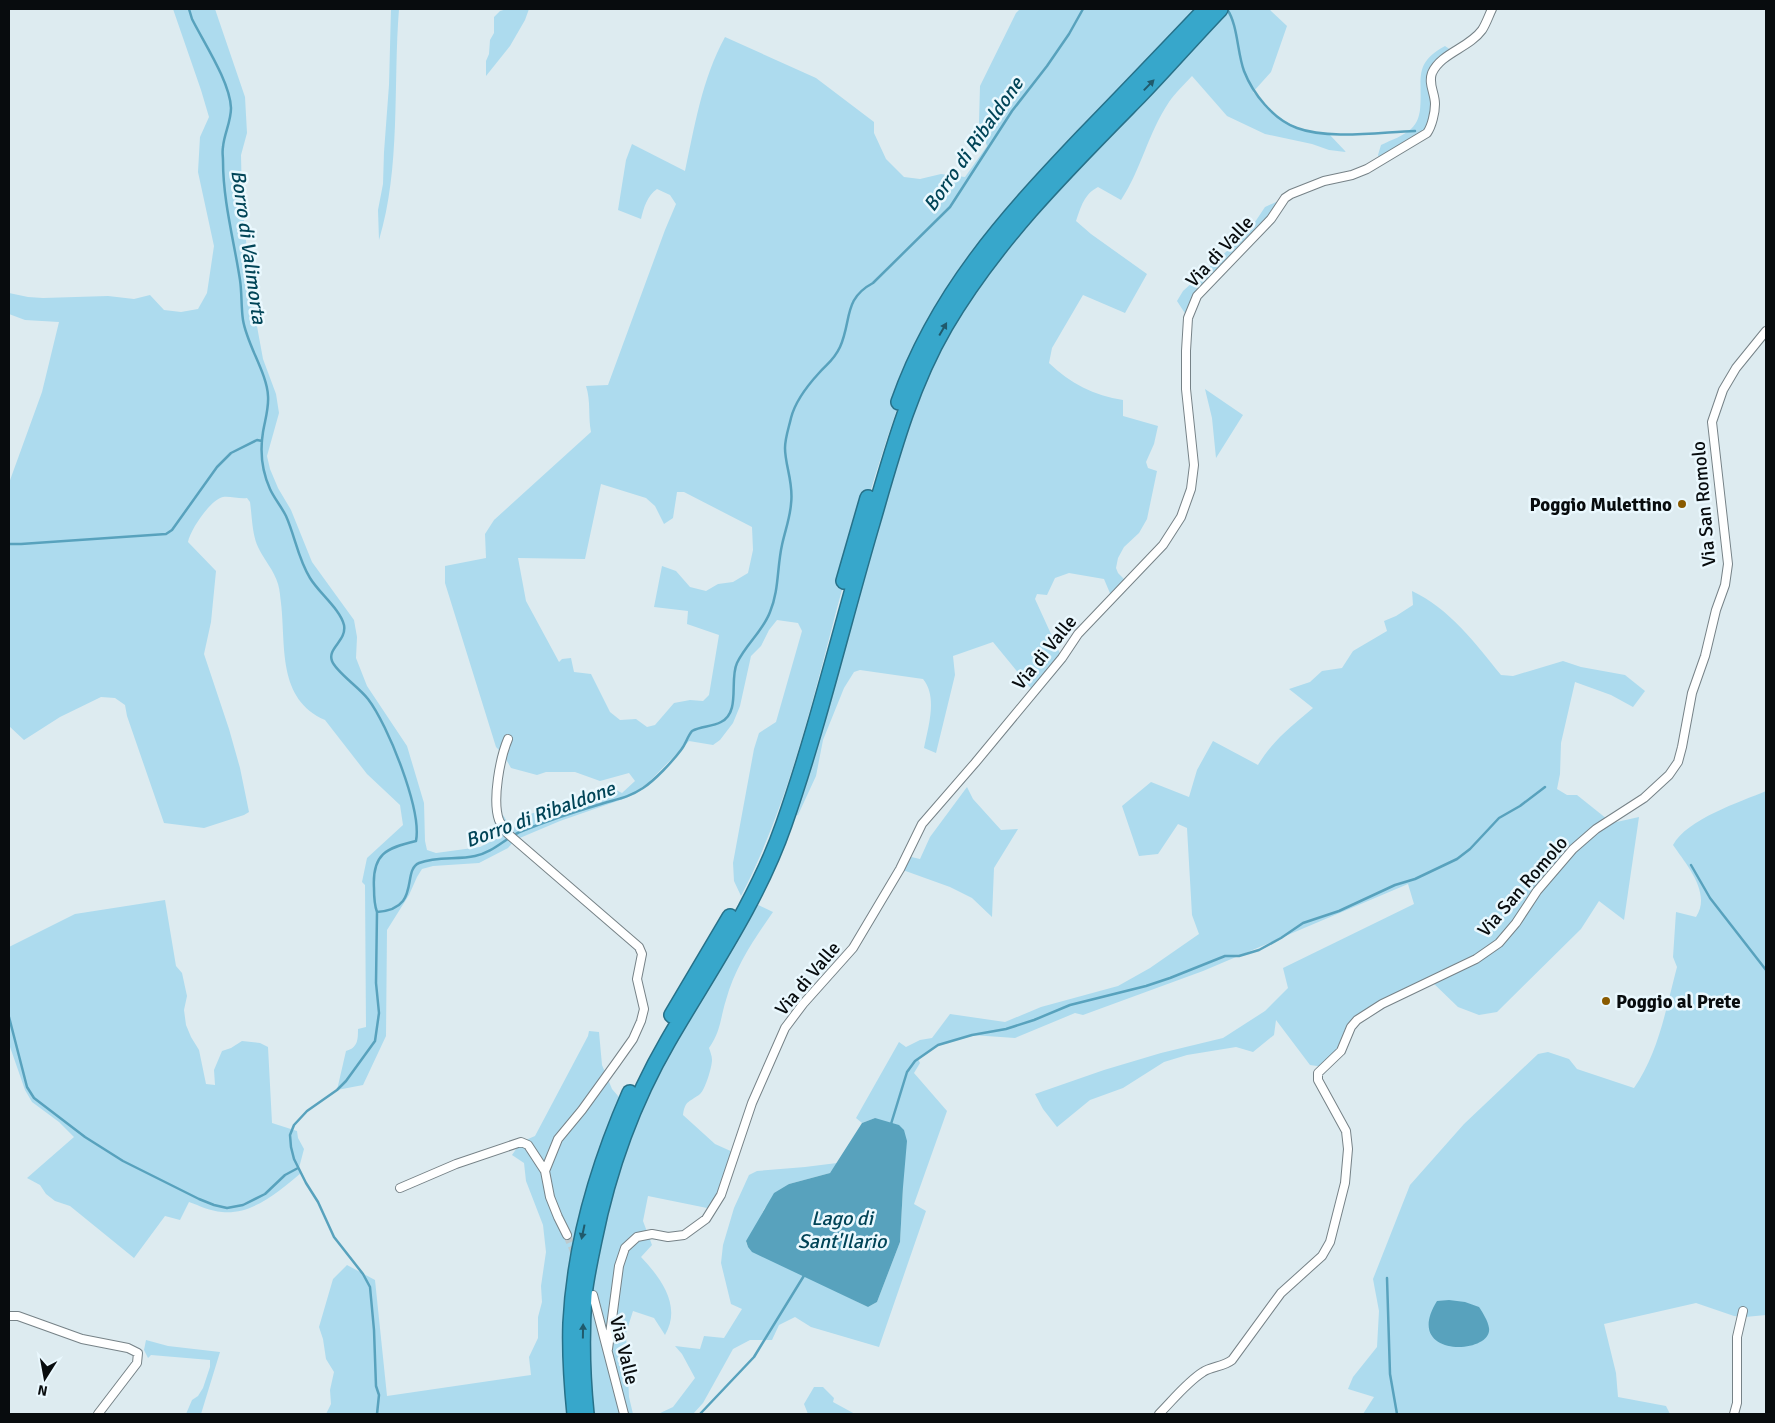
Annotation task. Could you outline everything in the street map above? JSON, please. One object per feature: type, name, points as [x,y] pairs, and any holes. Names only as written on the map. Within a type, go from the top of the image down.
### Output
[{"type":"highway","points":[[575,1414],[571,1360],[571,1323],[574,1290],[584,1230],[600,1168],[632,1088],[658,1038],[728,919],[753,873],[765,846],[816,686],[859,528],[890,427],[910,370],[942,308],[958,282],[990,239],[1047,175],[1206,9]]},
{"type":"highway","points":[[586,1414],[582,1358],[584,1291],[600,1208],[610,1173],[640,1094],[667,1043],[738,924],[765,872],[775,848],[796,790],[892,451],[922,370],[944,327],[1004,240],[1077,158],[1153,81],[1220,9]]},
{"type":"street","name":"Via di Valle","points":[[608,1349],[619,1266],[625,1248],[637,1237],[652,1234],[668,1237],[684,1235],[706,1219],[721,1195],[752,1103],[785,1028],[803,1004],[854,948],[900,869],[922,824],[1062,658],[1078,634],[1163,545],[1181,517],[1190,489],[1194,465],[1186,389],[1186,351],[1188,318],[1197,296],[1271,219],[1285,198],[1324,181],[1352,175],[1367,169],[1427,133],[1430,129],[1435,104],[1430,79],[1433,72],[1438,64],[1472,40],[1482,30],[1492,9]]},
{"type":"street","name":"Via San Romolo","points":[[1159,1414],[1200,1373],[1210,1368],[1224,1365],[1232,1360],[1281,1293],[1322,1256],[1330,1242],[1345,1183],[1348,1149],[1346,1130],[1318,1080],[1318,1073],[1341,1050],[1351,1027],[1357,1020],[1382,1004],[1476,959],[1499,943],[1516,923],[1537,891],[1573,849],[1596,829],[1644,798],[1669,775],[1678,762],[1692,692],[1725,585],[1728,564],[1712,422],[1723,390],[1736,368],[1766,332]]},
{"type":"street","points":[[508,739],[503,750],[496,797],[500,822],[512,837],[639,947],[642,954],[636,979],[644,1009],[633,1039],[558,1140],[545,1171]]},
{"type":"street","points":[[400,1188],[456,1164],[521,1142],[528,1146],[545,1171],[550,1196],[567,1235]]},
{"type":"street","name":"Via Valle","points":[[593,1295],[624,1414]]},
{"type":"street","points":[[1734,1414],[1737,1403],[1737,1336],[1743,1311]]},
{"type":"street","points":[[9,1316],[18,1316],[82,1339],[128,1348],[138,1353],[137,1363],[98,1414]]},
{"type":"shaded area","points":[[173,9],[215,9],[245,97],[247,133],[241,155],[242,201],[252,299],[263,359],[276,394],[279,413],[267,456],[270,469],[278,488],[291,510],[312,562],[354,620],[357,637],[356,658],[367,686],[407,746],[424,803],[427,850],[436,853],[480,847],[498,838],[494,820],[503,815],[514,828],[526,815],[571,805],[616,790],[622,793],[635,781],[629,773],[600,781],[575,772],[546,772],[537,775],[511,768],[503,754],[496,747],[445,583],[445,566],[486,558],[485,534],[494,520],[591,432],[586,386],[608,385],[676,204],[670,195],[657,189],[648,198],[641,219],[618,210],[626,160],[632,144],[685,171],[696,119],[710,69],[725,37],[816,78],[874,122],[874,133],[886,159],[904,177],[920,179],[941,174],[965,177],[987,146],[979,122],[980,86],[1016,13],[1020,9],[1206,9],[1152,66],[911,369],[862,520],[807,721],[785,792],[772,828],[741,896],[734,881],[733,863],[754,749],[759,733],[776,722],[802,631],[798,623],[777,620],[769,630],[761,646],[751,656],[740,706],[733,723],[720,740],[713,745],[689,741],[648,783],[626,798],[560,821],[515,840],[508,848],[479,863],[433,866],[422,869],[409,895],[387,930],[386,1036],[363,1085],[337,1090],[346,1051],[355,1045],[358,1029],[366,1027],[365,885],[362,882],[367,858],[403,825],[400,805],[367,774],[325,720],[310,711],[299,699],[291,685],[284,653],[279,586],[256,542],[250,502],[247,498],[223,497],[218,499],[202,516],[188,542],[216,571],[211,622],[204,654],[229,729],[240,768],[249,812],[204,828],[164,823],[127,716],[125,705],[115,698],[101,697],[60,717],[24,740],[9,726],[9,483],[42,392],[59,322],[25,320],[9,314],[9,293],[43,298],[108,296],[134,299],[150,295],[164,310],[181,312],[198,309],[207,293],[214,246],[198,172],[200,137],[209,117]],"holes":[[[601,484],[646,498],[655,506],[664,524],[673,518],[677,492],[684,492],[752,527],[753,550],[748,573],[733,582],[718,584],[706,591],[690,587],[676,571],[662,566],[654,607],[688,611],[687,624],[719,635],[709,695],[703,701],[690,700],[674,703],[655,725],[647,727],[636,719],[620,720],[610,712],[591,674],[574,672],[571,658],[562,659],[559,662],[526,601],[518,558],[585,559]]]},
{"type":"shaded area","points":[[391,9],[399,9],[395,126],[391,184],[379,240],[378,210],[383,184]]},
{"type":"shaded area","points":[[507,9],[529,9],[510,46],[486,76],[486,61],[489,54],[490,40],[494,33],[494,17],[500,11]]},
{"type":"shaded area","points":[[1220,9],[1269,9],[1287,26],[1271,72],[1253,92],[1269,109],[1286,122],[1305,130],[1329,134],[1346,152],[1329,150],[1312,144],[1265,134],[1227,116],[1192,76],[1171,99],[1162,114],[1121,200],[1098,187],[1089,193],[1084,201],[1076,221],[1147,274],[1125,313],[1083,295],[1052,348],[1049,363],[1065,377],[1083,388],[1123,400],[1123,416],[1158,426],[1154,444],[1146,462],[1148,468],[1157,471],[1147,519],[1139,533],[1124,547],[1118,558],[1116,568],[1118,573],[1127,582],[1112,598],[1104,579],[1069,573],[1055,578],[1047,595],[1037,594],[1035,599],[1062,658],[1034,692],[993,642],[953,656],[955,675],[936,753],[924,748],[931,703],[928,686],[923,679],[860,670],[854,672],[844,688],[823,740],[816,776],[798,815],[787,817],[898,432],[976,278]]},
{"type":"shaded area","points":[[1445,46],[1454,52],[1433,72],[1435,104],[1430,129],[1380,161],[1378,155],[1381,145],[1405,133],[1416,122],[1420,110],[1421,73],[1423,66],[1428,59]]},
{"type":"shaded area","points":[[1285,198],[1197,296],[1188,318],[1177,301],[1183,291],[1249,231],[1265,207]]},
{"type":"shaded area","points":[[1205,389],[1243,415],[1216,458],[1212,418]]},
{"type":"shaded area","points":[[1412,591],[1425,598],[1450,617],[1472,639],[1501,675],[1513,676],[1563,661],[1581,667],[1625,675],[1645,691],[1633,707],[1611,695],[1575,682],[1561,743],[1560,774],[1557,789],[1567,795],[1577,795],[1612,823],[1639,817],[1624,920],[1599,901],[1581,929],[1497,1012],[1479,1015],[1458,1007],[1430,980],[1357,1020],[1341,1051],[1324,1067],[1310,1065],[1276,1020],[1274,1035],[1253,1052],[1236,1047],[1187,1055],[1164,1062],[1123,1088],[1090,1100],[1057,1127],[1043,1109],[1035,1094],[1161,1053],[1223,1038],[1265,1011],[1288,988],[1283,968],[1414,904],[1408,884],[1203,971],[1083,1015],[1075,1013],[1015,1038],[972,1035],[938,1045],[918,1059],[920,1063],[914,1073],[947,1111],[914,1204],[926,1211],[879,1347],[811,1327],[795,1317],[779,1325],[772,1340],[750,1340],[733,1349],[703,1403],[693,1414],[658,1414],[673,1407],[695,1378],[682,1354],[675,1346],[700,1349],[704,1336],[724,1338],[742,1309],[731,1304],[721,1263],[723,1245],[734,1208],[749,1175],[757,1171],[837,1163],[830,1173],[789,1184],[764,1209],[758,1224],[746,1242],[748,1247],[868,1307],[877,1302],[900,1242],[903,1187],[875,1118],[862,1123],[856,1118],[899,1042],[906,1047],[920,1040],[932,1038],[950,1014],[1005,1022],[1041,1007],[1118,986],[1150,968],[1199,934],[1192,915],[1187,828],[1178,824],[1158,854],[1139,856],[1122,806],[1151,782],[1189,797],[1197,770],[1213,741],[1258,765],[1276,741],[1313,708],[1289,689],[1310,682],[1322,671],[1342,668],[1353,651],[1387,631],[1384,621],[1413,605]]},
{"type":"shaded area","points":[[967,787],[973,799],[1001,830],[1018,829],[994,868],[992,917],[972,898],[950,887],[900,869],[907,856],[920,859],[930,837]]},
{"type":"shaded area","points":[[1766,791],[1766,1315],[1734,1316],[1696,1303],[1604,1324],[1616,1373],[1618,1397],[1666,1406],[1670,1414],[1363,1414],[1374,1397],[1348,1389],[1353,1377],[1377,1347],[1379,1311],[1373,1279],[1410,1185],[1464,1124],[1538,1054],[1548,1052],[1569,1059],[1577,1069],[1634,1088],[1643,1074],[1656,1045],[1677,967],[1673,957],[1676,912],[1696,917],[1700,908],[1701,898],[1695,879],[1673,845],[1690,827],[1702,819]]},
{"type":"shaded area","points":[[165,900],[176,966],[182,973],[187,996],[184,1010],[186,1025],[199,1050],[206,1084],[215,1085],[214,1070],[222,1051],[242,1041],[260,1043],[268,1047],[272,1123],[297,1131],[298,1138],[304,1149],[299,1168],[301,1173],[265,1200],[255,1206],[233,1212],[213,1211],[189,1202],[180,1220],[165,1216],[134,1258],[70,1206],[55,1201],[46,1194],[40,1185],[27,1178],[74,1137],[59,1122],[32,1102],[25,1090],[9,1044],[9,947],[75,914]]},
{"type":"shaded area","points":[[750,901],[773,912],[752,943],[734,976],[718,1030],[709,1048],[712,1060],[710,1073],[702,1092],[687,1104],[683,1115],[715,1144],[735,1153],[712,1209],[648,1196],[643,1221],[652,1245],[641,1257],[656,1274],[667,1293],[670,1303],[670,1324],[665,1335],[654,1318],[633,1311],[626,1333],[629,1397],[633,1414],[586,1414],[583,1327],[626,1130]]},
{"type":"shaded area","points":[[589,1031],[599,1032],[602,1065],[612,1089],[625,1104],[600,1168],[575,1414],[326,1414],[331,1404],[330,1390],[334,1372],[326,1359],[319,1327],[333,1279],[347,1265],[375,1280],[387,1396],[531,1375],[529,1357],[538,1338],[538,1317],[542,1302],[541,1286],[546,1252],[543,1225],[526,1181],[524,1163],[512,1155],[521,1142],[535,1136]]},
{"type":"shaded area","points":[[146,1340],[168,1346],[220,1352],[201,1414],[186,1414],[192,1400],[198,1396],[203,1388],[210,1367],[210,1360],[151,1355],[148,1358],[144,1350]]},
{"type":"shaded area","points":[[814,1387],[823,1387],[834,1398],[833,1402],[855,1414],[808,1414],[804,1404]]},
{"type":"water","name":"Lago di Sant'Ilario","points":[[875,1118],[899,1125],[904,1130],[907,1141],[900,1242],[877,1302],[868,1307],[752,1252],[746,1241],[774,1193],[789,1184],[830,1173],[862,1123]]},
{"type":"water","points":[[1437,1301],[1465,1302],[1479,1307],[1489,1328],[1486,1337],[1478,1343],[1465,1347],[1451,1346],[1439,1342],[1430,1333],[1429,1320]]},
{"type":"waterway","name":"Borro di Valimorta","points":[[189,9],[192,19],[216,63],[230,98],[231,113],[224,142],[223,176],[240,280],[243,320],[248,339],[267,387],[268,405],[262,446],[265,475],[272,492],[286,516],[306,571],[342,619],[344,625],[343,636],[332,652],[332,661],[338,670],[368,699],[376,711],[394,747],[414,809],[416,841],[389,850],[383,854],[378,860],[374,877],[377,912],[376,983],[379,1013],[375,1041],[346,1081],[337,1090],[307,1111],[294,1125],[290,1135],[294,1159],[318,1202],[334,1237],[363,1274],[370,1287],[376,1386],[379,1395],[377,1414]]},
{"type":"waterway","name":"Borro di Ribaldone","points":[[377,912],[391,909],[400,904],[405,897],[414,867],[419,863],[482,854],[522,831],[632,794],[648,785],[658,776],[683,748],[692,731],[718,724],[727,717],[733,703],[737,663],[767,619],[775,596],[780,553],[790,514],[792,496],[785,455],[786,436],[791,418],[802,394],[838,351],[844,337],[850,311],[857,296],[863,289],[873,283],[950,207],[1012,111],[1069,34],[1083,9]]},
{"type":"waterway","points":[[1227,9],[1231,15],[1242,64],[1248,80],[1258,97],[1280,119],[1297,128],[1324,134],[1415,131]]},
{"type":"waterway","points":[[9,544],[166,534],[172,530],[217,467],[231,453],[257,440],[262,441]]},
{"type":"waterway","points":[[891,1124],[907,1072],[915,1061],[938,1045],[972,1035],[1006,1029],[1070,1005],[1146,986],[1225,956],[1239,956],[1259,950],[1303,923],[1339,911],[1457,859],[1470,849],[1499,818],[1520,806],[1545,787]]},
{"type":"waterway","points":[[1691,865],[1710,898],[1766,970]]},
{"type":"waterway","points":[[9,1017],[27,1087],[34,1098],[85,1137],[123,1161],[199,1199],[227,1208],[243,1205],[265,1194],[285,1175],[298,1168]]},
{"type":"waterway","points":[[700,1414],[754,1357],[805,1274]]},
{"type":"waterway","points":[[1387,1278],[1390,1374],[1397,1414]]},
{"type":"tunnel","points":[[567,1235],[576,1256]]},
{"type":"place","name":"Poggio Mulettino","points":[[1682,504]]},
{"type":"place","name":"Poggio al Prete","points":[[1606,1001]]}]
